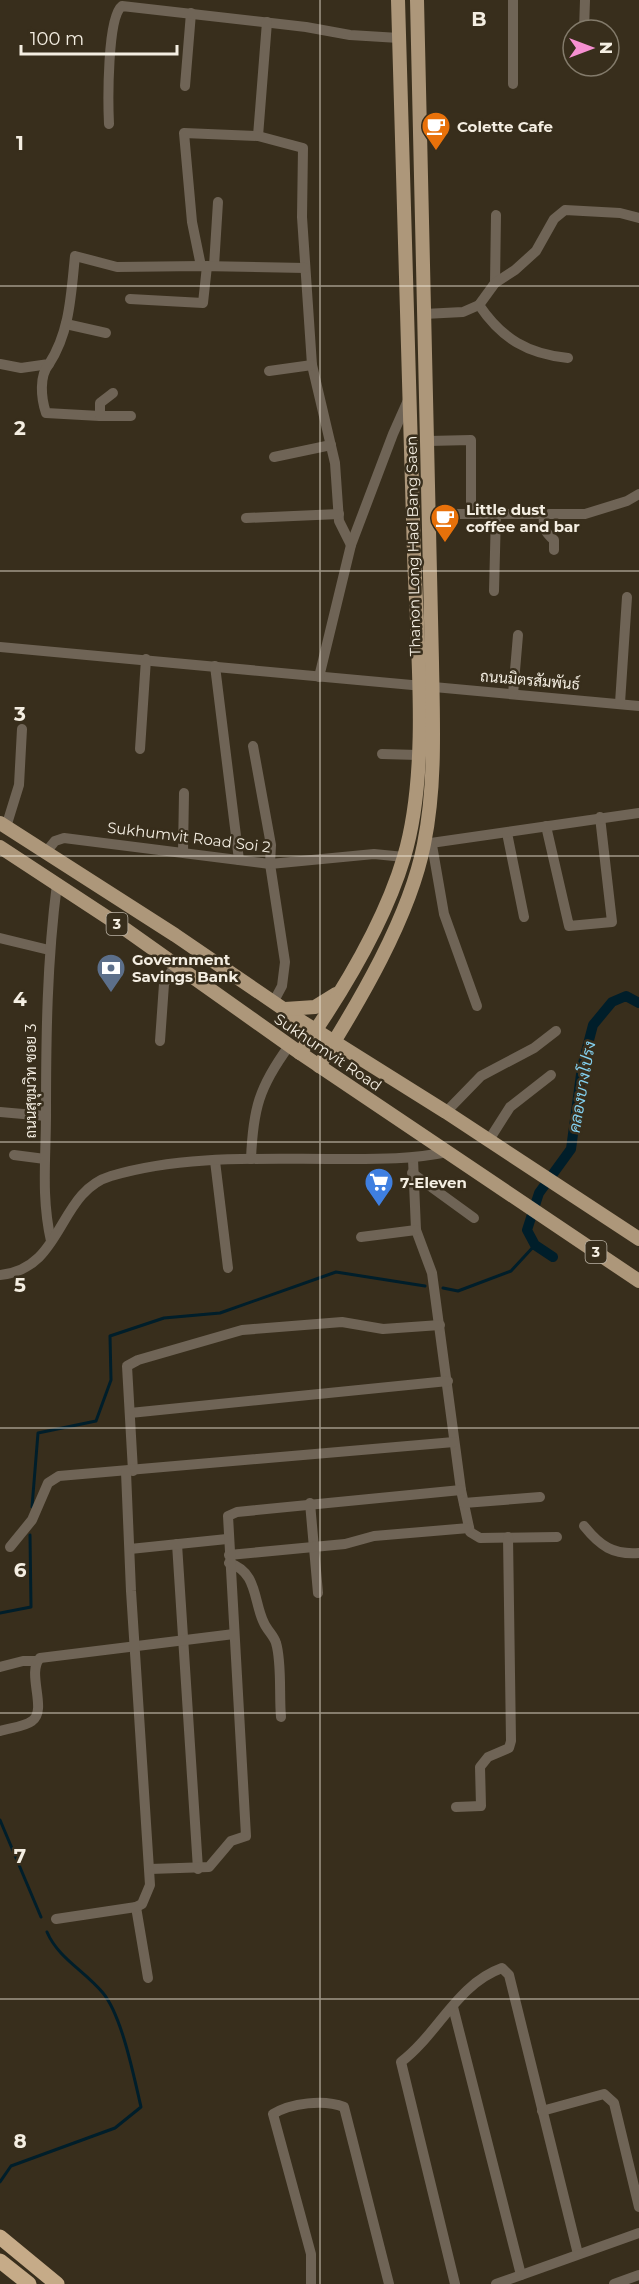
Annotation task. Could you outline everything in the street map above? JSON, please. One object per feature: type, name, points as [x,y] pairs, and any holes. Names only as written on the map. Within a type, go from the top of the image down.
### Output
[{"type":"highway","points":[[0,2237],[57,2284]]},
{"type":"highway","points":[[0,2261],[24,2282]]},
{"type":"main road","name":"Thanon Long Had Bang Saen","points":[[295,1050],[316,1030],[374,928],[404,857],[414,804],[418,755],[418,685],[398,0]]},
{"type":"main road","name":"Thanon Long Had Bang Saen","points":[[319,1066],[356,1003],[402,911],[428,845],[433,736],[417,0]]},
{"type":"main road","name":"Sukhumvit Road","points":[[3,825],[639,1239]]},
{"type":"main road","name":"Sukhumvit Road","points":[[0,847],[125,929],[295,1050],[639,1281]]},
{"type":"main road","points":[[279,1005],[315,1007],[339,992]]},
{"type":"main road","points":[[356,1003],[347,1028],[348,1038],[362,1059]]},
{"type":"street","points":[[513,0],[513,84]]},
{"type":"street","points":[[584,18],[585,0]]},
{"type":"street","points":[[109,124],[108,70],[118,9],[127,5],[267,22],[350,35],[399,38]]},
{"type":"street","points":[[185,86],[191,13]]},
{"type":"street","points":[[258,136],[267,22]]},
{"type":"street","points":[[207,266],[192,222],[184,133],[258,136],[303,148],[305,268],[312,365],[332,445],[339,521],[351,545]]},
{"type":"street","points":[[130,299],[203,303],[218,202]]},
{"type":"street","points":[[424,314],[471,311],[479,305],[495,283],[515,270],[536,251],[554,219],[565,210],[620,213],[639,218]]},
{"type":"street","points":[[495,215],[495,283]]},
{"type":"street","points":[[131,416],[46,413],[42,400],[44,370],[61,346],[75,256],[117,267],[305,268]]},
{"type":"street","points":[[479,305],[493,326],[532,352],[568,358]]},
{"type":"street","points":[[66,324],[106,333]]},
{"type":"street","points":[[0,364],[21,368],[49,364]]},
{"type":"street","points":[[269,372],[312,365]]},
{"type":"street","points":[[100,416],[100,403],[113,393]]},
{"type":"street","points":[[319,677],[351,545],[393,434],[410,397]]},
{"type":"street","points":[[428,441],[471,440],[471,514]]},
{"type":"street","points":[[274,457],[332,445]]},
{"type":"street","points":[[429,514],[585,514],[627,501],[639,494]]},
{"type":"street","points":[[495,591],[496,513]]},
{"type":"street","points":[[246,518],[339,514]]},
{"type":"street","points":[[544,514],[545,533],[554,540],[555,550]]},
{"type":"street","points":[[620,703],[627,597]]},
{"type":"street","points":[[513,694],[518,635]]},
{"type":"street","name":"ถนนมิตรสัมพันธ์","points":[[0,647],[639,705]]},
{"type":"street","points":[[140,749],[146,659]]},
{"type":"street","points":[[215,666],[239,860]]},
{"type":"street","points":[[3,825],[19,785],[22,729]]},
{"type":"street","points":[[253,746],[272,845],[270,864],[285,962],[279,1005]]},
{"type":"street","points":[[382,754],[418,755]]},
{"type":"street","points":[[183,852],[184,793]]},
{"type":"street","points":[[477,1006],[444,914],[428,845],[600,817],[639,813]]},
{"type":"street","points":[[546,826],[569,926],[612,922],[600,817]]},
{"type":"street","points":[[507,833],[524,917]]},
{"type":"street","name":"Sukhumvit Road Soi 2","points":[[46,852],[55,841],[64,838],[270,864],[374,854],[404,857]]},
{"type":"street","name":"ถนนสุขุมวิท ซอย 3","points":[[51,1241],[44,1209],[45,1027],[49,950],[57,885]]},
{"type":"street","points":[[0,938],[49,950]]},
{"type":"street","points":[[160,1041],[164,984],[174,966]]},
{"type":"street","points":[[446,1112],[481,1076],[534,1048],[556,1031]]},
{"type":"street","points":[[251,1159],[256,1103],[267,1081],[295,1050]]},
{"type":"street","points":[[489,1140],[510,1107],[551,1075]]},
{"type":"street","points":[[0,1112],[46,1116]]},
{"type":"street","points":[[0,1275],[32,1266],[45,1254],[51,1241],[86,1191],[106,1177],[132,1169],[251,1159],[413,1159],[447,1152]]},
{"type":"street","points":[[14,1155],[45,1159]]},
{"type":"street","points":[[413,1159],[416,1230],[432,1273],[448,1381],[454,1442],[469,1528],[472,1535],[480,1538],[556,1537]]},
{"type":"street","points":[[214,1161],[228,1268]]},
{"type":"street","points":[[412,1173],[474,1218]]},
{"type":"street","points":[[361,1238],[416,1230]]},
{"type":"street","points":[[56,1919],[136,1907],[142,1904],[147,1895],[150,1869],[134,1645],[130,1549],[130,1413],[127,1366],[151,1356],[215,1339],[226,1333],[342,1322],[383,1329],[440,1325]]},
{"type":"street","points":[[130,1413],[448,1381]]},
{"type":"street","points":[[10,1547],[32,1520],[48,1483],[59,1476],[130,1472],[454,1442]]},
{"type":"street","points":[[150,1869],[209,1867],[231,1841],[246,1836],[226,1521],[231,1514],[310,1503],[461,1490]]},
{"type":"street","points":[[464,1503],[540,1497]]},
{"type":"street","points":[[310,1503],[318,1593]]},
{"type":"street","points":[[584,1526],[598,1544],[612,1551],[639,1553]]},
{"type":"street","points":[[229,1559],[345,1544],[374,1536],[469,1528]]},
{"type":"street","points":[[456,1807],[481,1806],[480,1767],[488,1757],[509,1748],[511,1741],[508,1537]]},
{"type":"street","points":[[130,1549],[227,1539]]},
{"type":"street","points":[[177,1544],[198,1869]]},
{"type":"street","points":[[229,1559],[249,1577],[256,1591],[264,1624],[276,1642],[280,1717]]},
{"type":"street","points":[[0,1667],[23,1661],[37,1661],[45,1656],[234,1634]]},
{"type":"street","points":[[0,1731],[31,1723],[35,1719],[38,1707],[35,1673],[37,1661]]},
{"type":"street","points":[[136,1907],[148,1978]]},
{"type":"street","points":[[455,2284],[401,2062],[417,2050],[472,1983],[502,1968],[509,1975],[578,2254]]},
{"type":"street","points":[[453,2007],[521,2275]]},
{"type":"street","points":[[542,2111],[604,2094],[614,2103],[639,2207]]},
{"type":"street","points":[[311,2284],[311,2254],[273,2114],[286,2106],[334,2103],[344,2107],[389,2284]]},
{"type":"street","points":[[496,2284],[639,2233]]},
{"type":"street","points":[[614,2284],[639,2276]]},
{"type":"waterway","name":"คลองบางโปรง","points":[[553,1257],[535,1245],[527,1230],[539,1193],[571,1149],[582,1067],[593,1025],[612,1002],[626,996],[639,1003]]},
{"type":"waterway","points":[[443,1288],[458,1291],[511,1271],[535,1245]]},
{"type":"waterway","points":[[32,1507],[38,1433],[96,1421],[111,1380],[110,1336],[164,1318],[220,1313],[336,1272],[425,1286]]},
{"type":"waterway","points":[[0,1613],[31,1607],[30,1535]]},
{"type":"waterway","points":[[0,1820],[41,1917]]},
{"type":"waterway","points":[[0,2182],[11,2166],[115,2128],[141,2107],[122,2031],[110,2003],[96,1985],[65,1957],[47,1932]]},
{"type":"place","name":"Colette Cafe","points":[[436,152]]},
{"type":"place","name":"Little dust coffee and bar","points":[[445,544]]},
{"type":"place","name":"Government Savings Bank","points":[[111,994]]},
{"type":"place","name":"7-Eleven","points":[[379,1208]]}]
